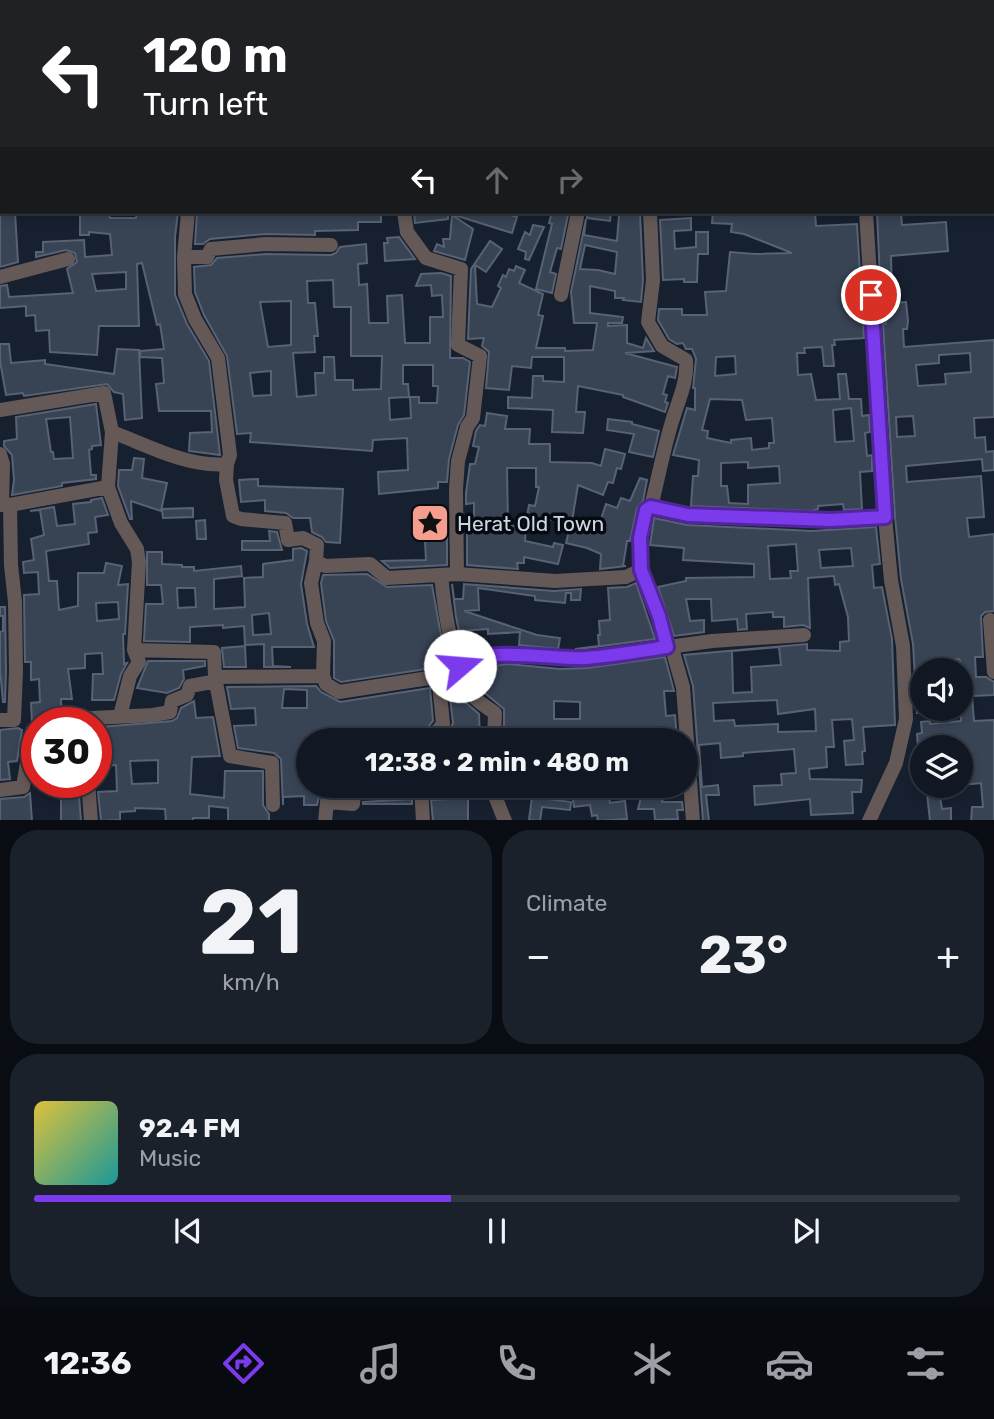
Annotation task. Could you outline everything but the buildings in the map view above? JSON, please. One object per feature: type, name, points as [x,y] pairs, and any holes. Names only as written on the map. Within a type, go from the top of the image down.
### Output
[{"type":"street","points":[[188,214],[184,257],[185,294],[195,319],[218,358],[230,455],[226,480],[233,516],[285,523],[288,540],[303,538],[317,545],[311,583],[317,623],[324,641],[323,676],[326,684],[339,692],[429,678],[460,666],[466,660],[507,654],[575,658],[712,641],[804,635]]},
{"type":"street","points":[[404,214],[407,232],[426,258],[461,269],[458,345],[481,356],[472,418],[458,461],[457,574]]},
{"type":"street","points":[[561,295],[578,214]]},
{"type":"street","points":[[650,214],[653,280],[648,322],[662,346],[686,360],[687,368],[682,397],[671,424],[651,507],[646,510],[640,538],[641,570],[659,616],[667,647],[673,652],[683,687],[693,820]]},
{"type":"street","points":[[866,214],[885,517],[891,580],[903,646],[906,719],[896,763],[869,820]]},
{"type":"street","points":[[184,257],[207,257],[211,249],[266,244],[331,245]]},
{"type":"street","points":[[0,277],[68,260]]},
{"type":"street","points":[[0,410],[104,393],[112,432],[108,487],[121,523],[138,549],[134,650],[139,663],[130,676],[120,716]]},
{"type":"street","points":[[112,432],[187,460],[213,465],[227,464]]},
{"type":"street","points":[[0,454],[15,602],[16,671],[7,720]]},
{"type":"street","points":[[4,505],[108,487]]},
{"type":"street","points":[[651,507],[688,515],[831,520],[885,517]]},
{"type":"street","points":[[316,561],[325,566],[370,564],[387,578],[457,574],[555,581],[626,577],[641,570]]},
{"type":"street","points":[[441,575],[446,620],[460,666],[471,695],[495,713],[494,728]]},
{"type":"street","points":[[990,620],[994,672]]},
{"type":"street","points":[[134,650],[214,652],[215,677],[230,756],[272,763],[273,805]]},
{"type":"street","points":[[438,673],[443,724],[440,728]]},
{"type":"street","points":[[215,677],[323,676]]},
{"type":"street","points":[[112,717],[170,712],[172,701],[187,695],[190,686],[212,682],[215,677]]},
{"type":"street","points":[[0,790],[21,787]]},
{"type":"street","points":[[89,798],[91,820]]},
{"type":"street","points":[[325,820],[327,802],[353,804],[354,798]]},
{"type":"street","points":[[422,798],[423,820]]},
{"type":"street","points":[[496,798],[505,820]]},
{"type":"place","name":"Herat Old Town","points":[[430,523]]},
{"type":"route","points":[[460,666],[466,660],[507,654],[561,659],[588,658],[667,647],[659,616],[641,570],[639,556],[646,510],[651,507],[688,515],[831,520],[885,517],[871,295]]}]
